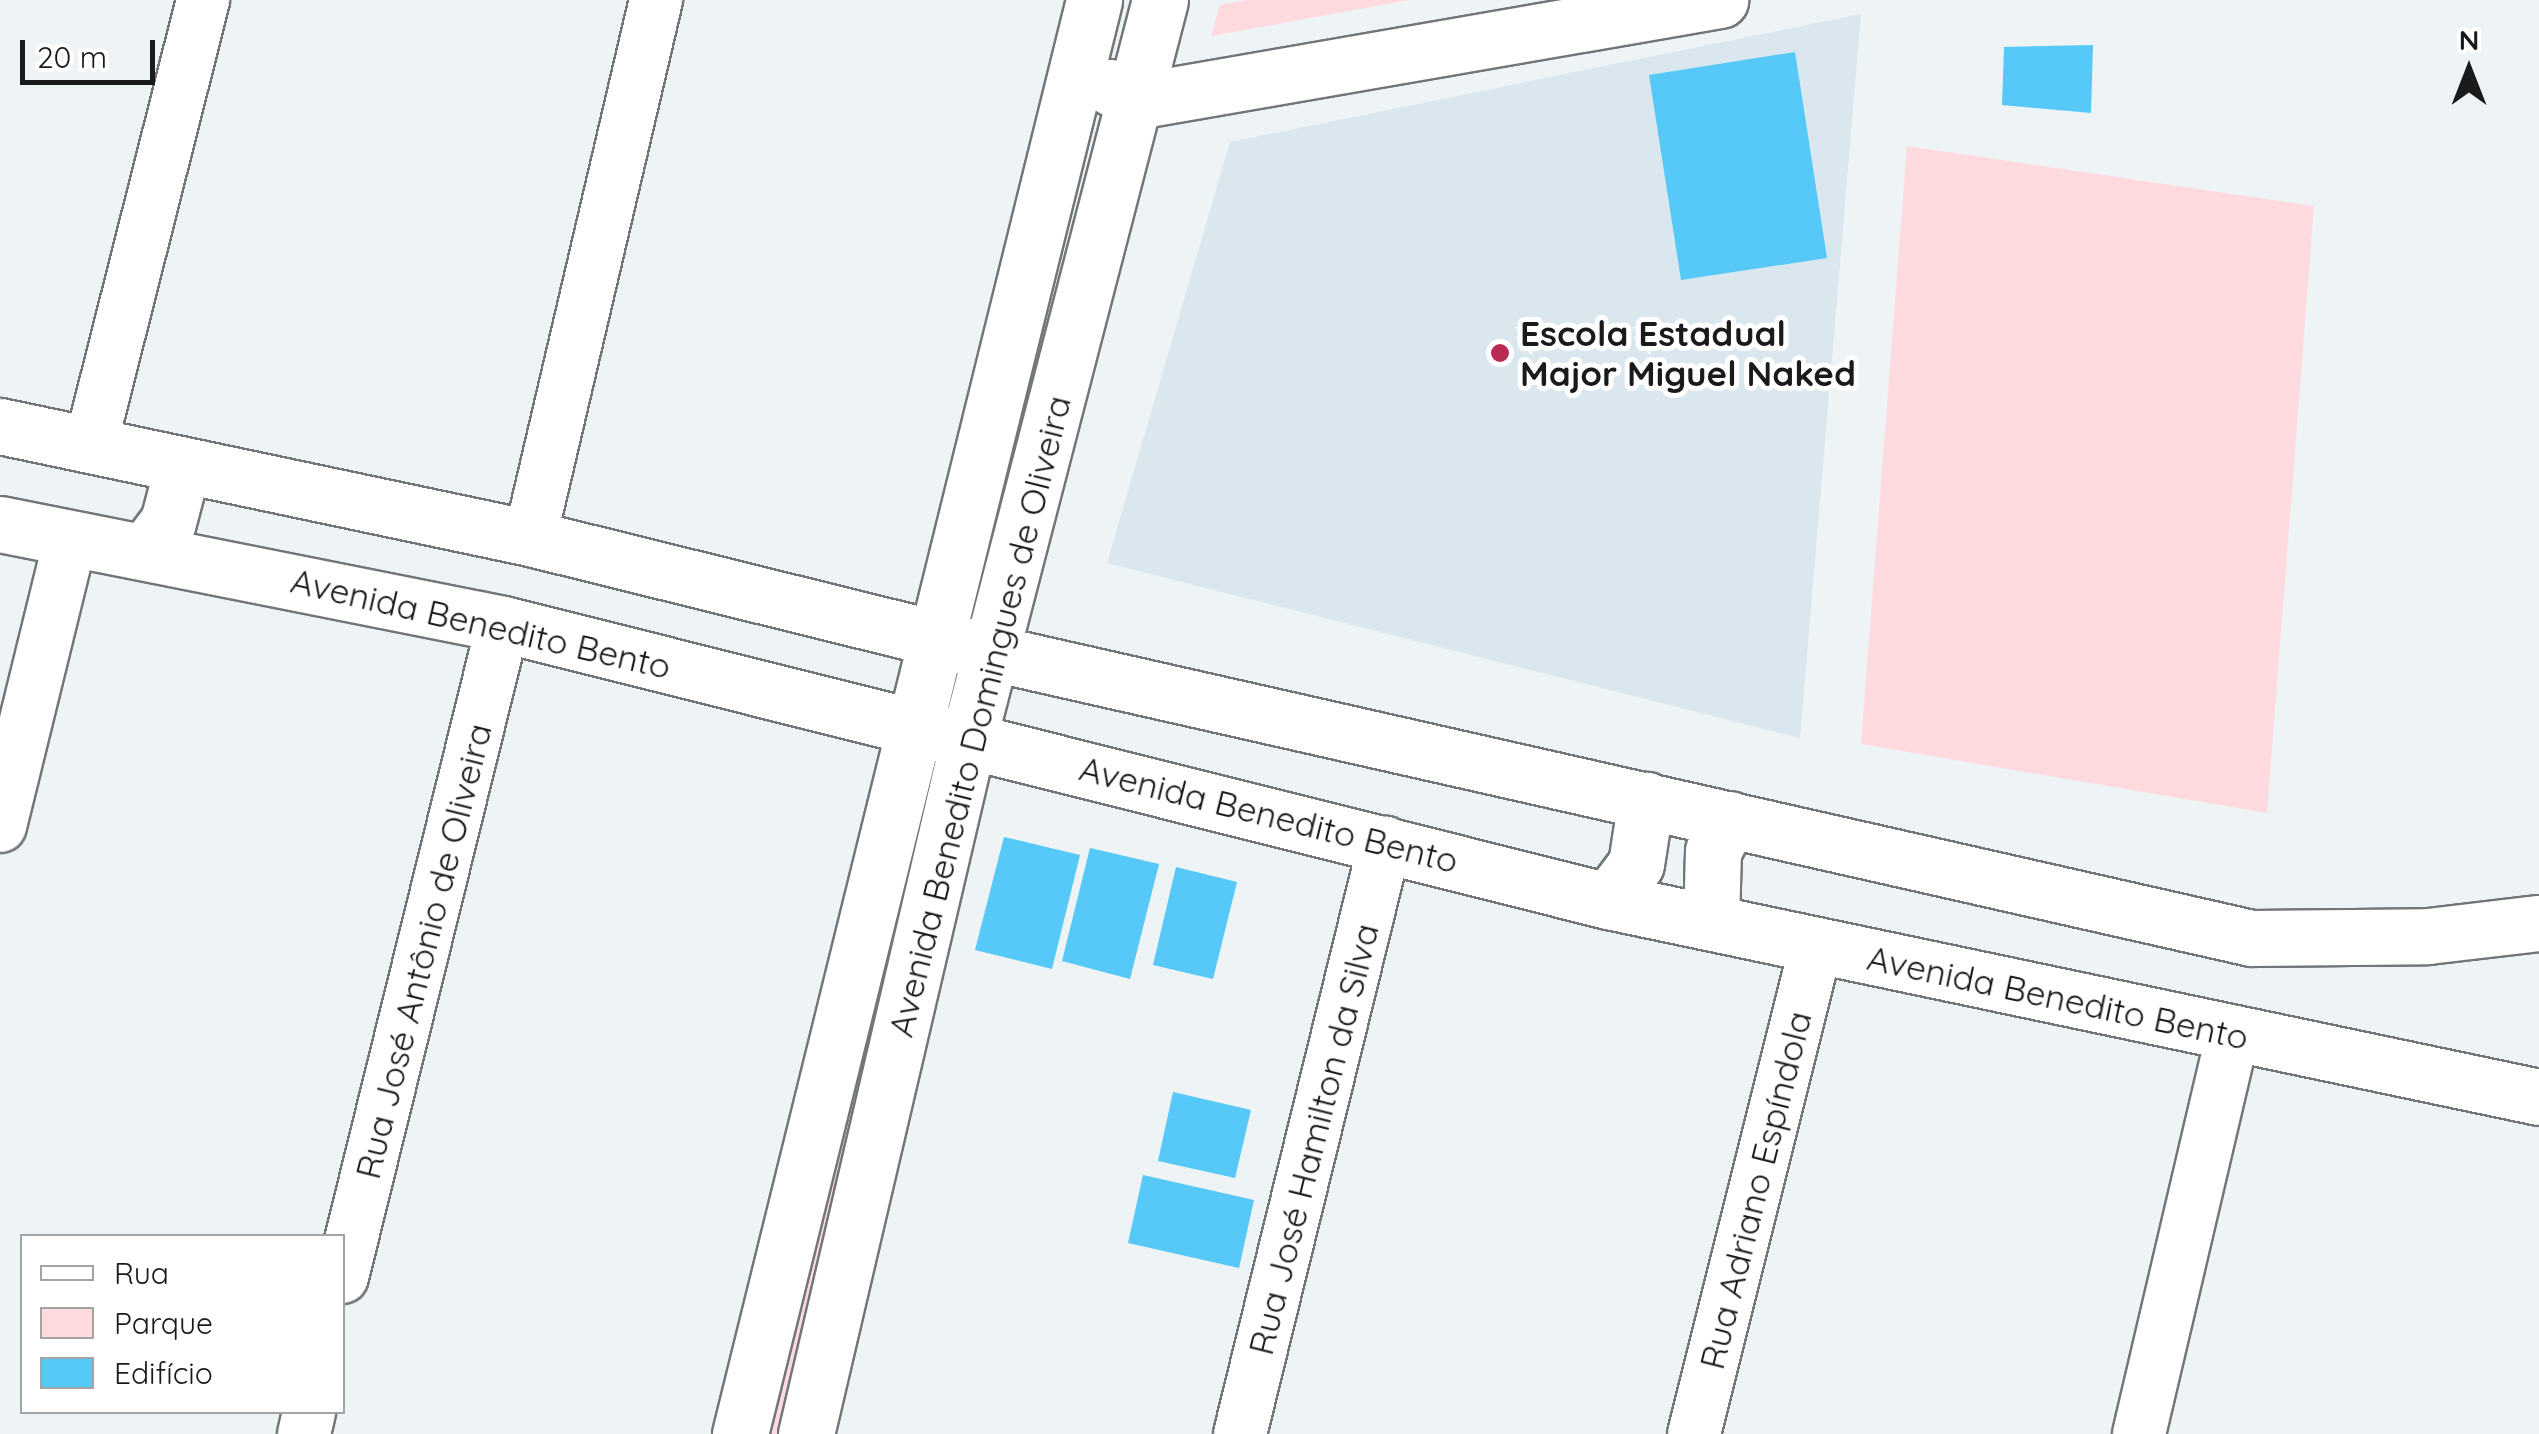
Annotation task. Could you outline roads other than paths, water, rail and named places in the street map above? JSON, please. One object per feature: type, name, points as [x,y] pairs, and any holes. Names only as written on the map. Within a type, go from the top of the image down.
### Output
[{"type":"street","points":[[90,447],[203,0]]},
{"type":"street","points":[[530,538],[656,0]]},
{"type":"street","points":[[1145,0],[1086,36],[1136,101],[1720,0]]},
{"type":"street","name":"Avenida Benedito Domingues de Oliveira","points":[[806,1434],[969,737],[994,653],[1160,0]]},
{"type":"street","name":"Avenida Benedito Domingues de Oliveira","points":[[740,1434],[912,724],[1086,36]]},
{"type":"street","points":[[0,426],[530,538],[994,653],[2251,938],[2428,936],[2539,924]]},
{"type":"street","points":[[145,552],[168,522],[183,465]]},
{"type":"street","points":[[233,568],[237,498],[250,479]]},
{"type":"street","name":"Avenida Benedito Bento","points":[[0,524],[503,624],[969,737],[1608,900],[2539,1098]]},
{"type":"street","points":[[0,826],[70,540]]},
{"type":"street","name":"Rua José Antônio de Oliveira","points":[[345,1265],[503,624]]},
{"type":"street","points":[[1608,900],[1636,864],[1646,800]]},
{"type":"street","points":[[1711,922],[1714,851],[1730,819]]},
{"type":"street","name":"Rua José Hamilton da Silva","points":[[1240,1434],[1385,843]]},
{"type":"street","name":"Rua Adriano Espíndola","points":[[1694,1434],[1816,946]]},
{"type":"street","points":[[2139,1434],[2233,1034]]},
{"type":"place","name":"Escola Estadual Major Miguel Naked","points":[[1500,353]]}]
